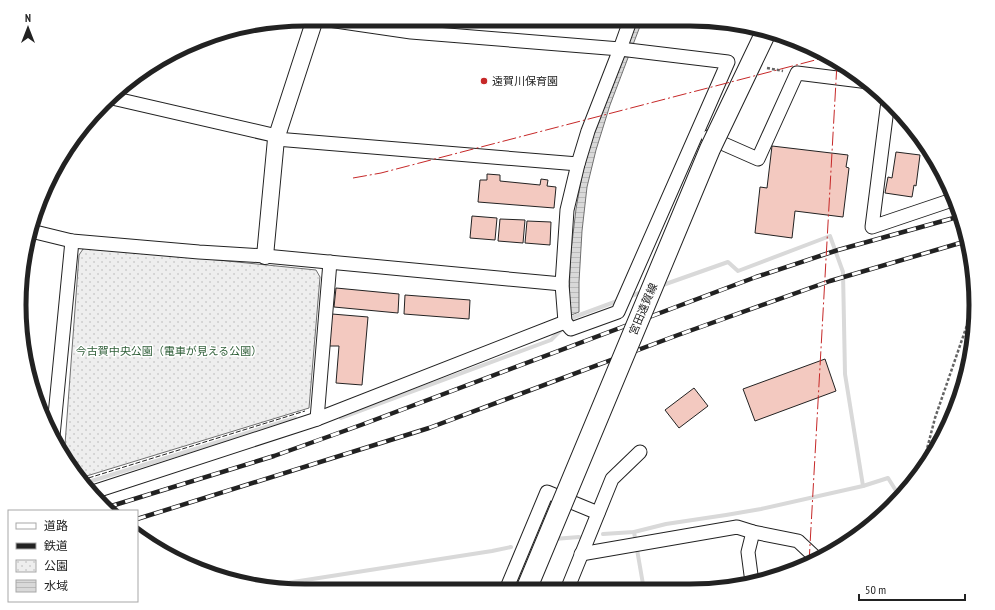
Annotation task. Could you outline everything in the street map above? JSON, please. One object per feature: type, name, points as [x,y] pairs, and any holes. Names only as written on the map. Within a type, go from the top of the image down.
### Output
[{"type":"main road","name":"宮田遠賀線","points":[[529,584],[710,149],[764,37]]},
{"type":"street","points":[[265,256],[276,138],[313,26]]},
{"type":"street","points":[[370,26],[411,32],[620,49],[728,62],[618,312],[571,329],[565,322],[562,284],[567,210],[588,131],[620,49],[628,26]]},
{"type":"street","points":[[411,32],[414,26]]},
{"type":"street","points":[[698,132],[758,159],[797,73],[855,80]]},
{"type":"street","points":[[117,99],[276,138],[578,164]]},
{"type":"street","points":[[887,108],[872,227],[949,201]]},
{"type":"street","points":[[36,232],[72,241],[265,256],[562,284]]},
{"type":"street","points":[[55,428],[72,241]]},
{"type":"street","points":[[317,419],[330,262]]},
{"type":"street","points":[[97,491],[317,419],[565,322]]},
{"type":"street","points":[[569,584],[612,479],[640,452]]},
{"type":"street","points":[[509,584],[547,492],[598,513]]},
{"type":"street","points":[[581,554],[737,527],[753,532],[798,541],[813,555]]},
{"type":"street","points":[[752,577],[748,552],[753,532]]},
{"type":"path","points":[[926,454],[935,418],[968,322]]},
{"type":"green space","name":"今古賀中央公園（電車が見える公園）","points":[[89,247],[316,270],[320,277],[309,408],[85,476],[65,447],[79,255],[83,249]]},
{"type":"water","points":[[632,26],[640,26],[610,105],[596,150],[587,187],[582,231],[579,312],[569,316],[570,260],[576,209],[582,175],[593,131]]},
{"type":"building","points":[[772,146],[848,155],[846,167],[849,168],[843,217],[795,211],[792,238],[755,233],[760,187],[767,188]]},
{"type":"building","points":[[896,152],[920,155],[916,186],[914,185],[912,197],[885,193],[888,177],[892,178]]},
{"type":"building","points":[[487,174],[500,175],[500,181],[540,185],[541,179],[548,180],[547,186],[556,187],[554,208],[478,202],[480,180],[487,180]]},
{"type":"building","points":[[472,216],[497,218],[495,240],[470,238]]},
{"type":"building","points":[[500,219],[525,220],[523,243],[498,241]]},
{"type":"building","points":[[527,221],[551,222],[550,245],[525,243]]},
{"type":"building","points":[[336,288],[399,294],[398,313],[334,307]]},
{"type":"building","points":[[405,295],[470,300],[469,319],[404,314]]},
{"type":"building","points":[[332,314],[368,317],[362,385],[336,383],[339,346],[329,346]]},
{"type":"building","points":[[825,359],[836,391],[755,421],[743,389]]},
{"type":"building","points":[[694,388],[708,406],[679,428],[665,410]]},
{"type":"waterway","points":[[660,286],[728,262],[738,271],[830,236],[843,272],[845,374],[863,486]]},
{"type":"waterway","points":[[628,297],[642,292]]},
{"type":"waterway","points":[[568,323],[574,317],[620,300]]},
{"type":"waterway","points":[[341,418],[551,340],[563,328]]},
{"type":"waterway","points":[[89,482],[295,418]]},
{"type":"waterway","points":[[603,534],[634,532],[666,524],[761,509],[863,486],[888,478],[897,492]]},
{"type":"waterway","points":[[634,532],[643,584]]},
{"type":"waterway","points":[[554,539],[579,537]]},
{"type":"waterway","points":[[287,583],[511,547]]},
{"type":"railway","points":[[112,506],[274,456],[361,425],[756,277],[838,250],[955,218]]},
{"type":"railway","points":[[138,519],[429,428],[678,335],[830,281],[962,243]]},
{"type":"fence","points":[[87,479],[305,411]]},
{"type":"power","points":[[353,178],[381,173],[821,59]]},
{"type":"power","points":[[809,557],[837,67]]},
{"type":"place","name":"遠賀川保育園","points":[[484,81]]}]
